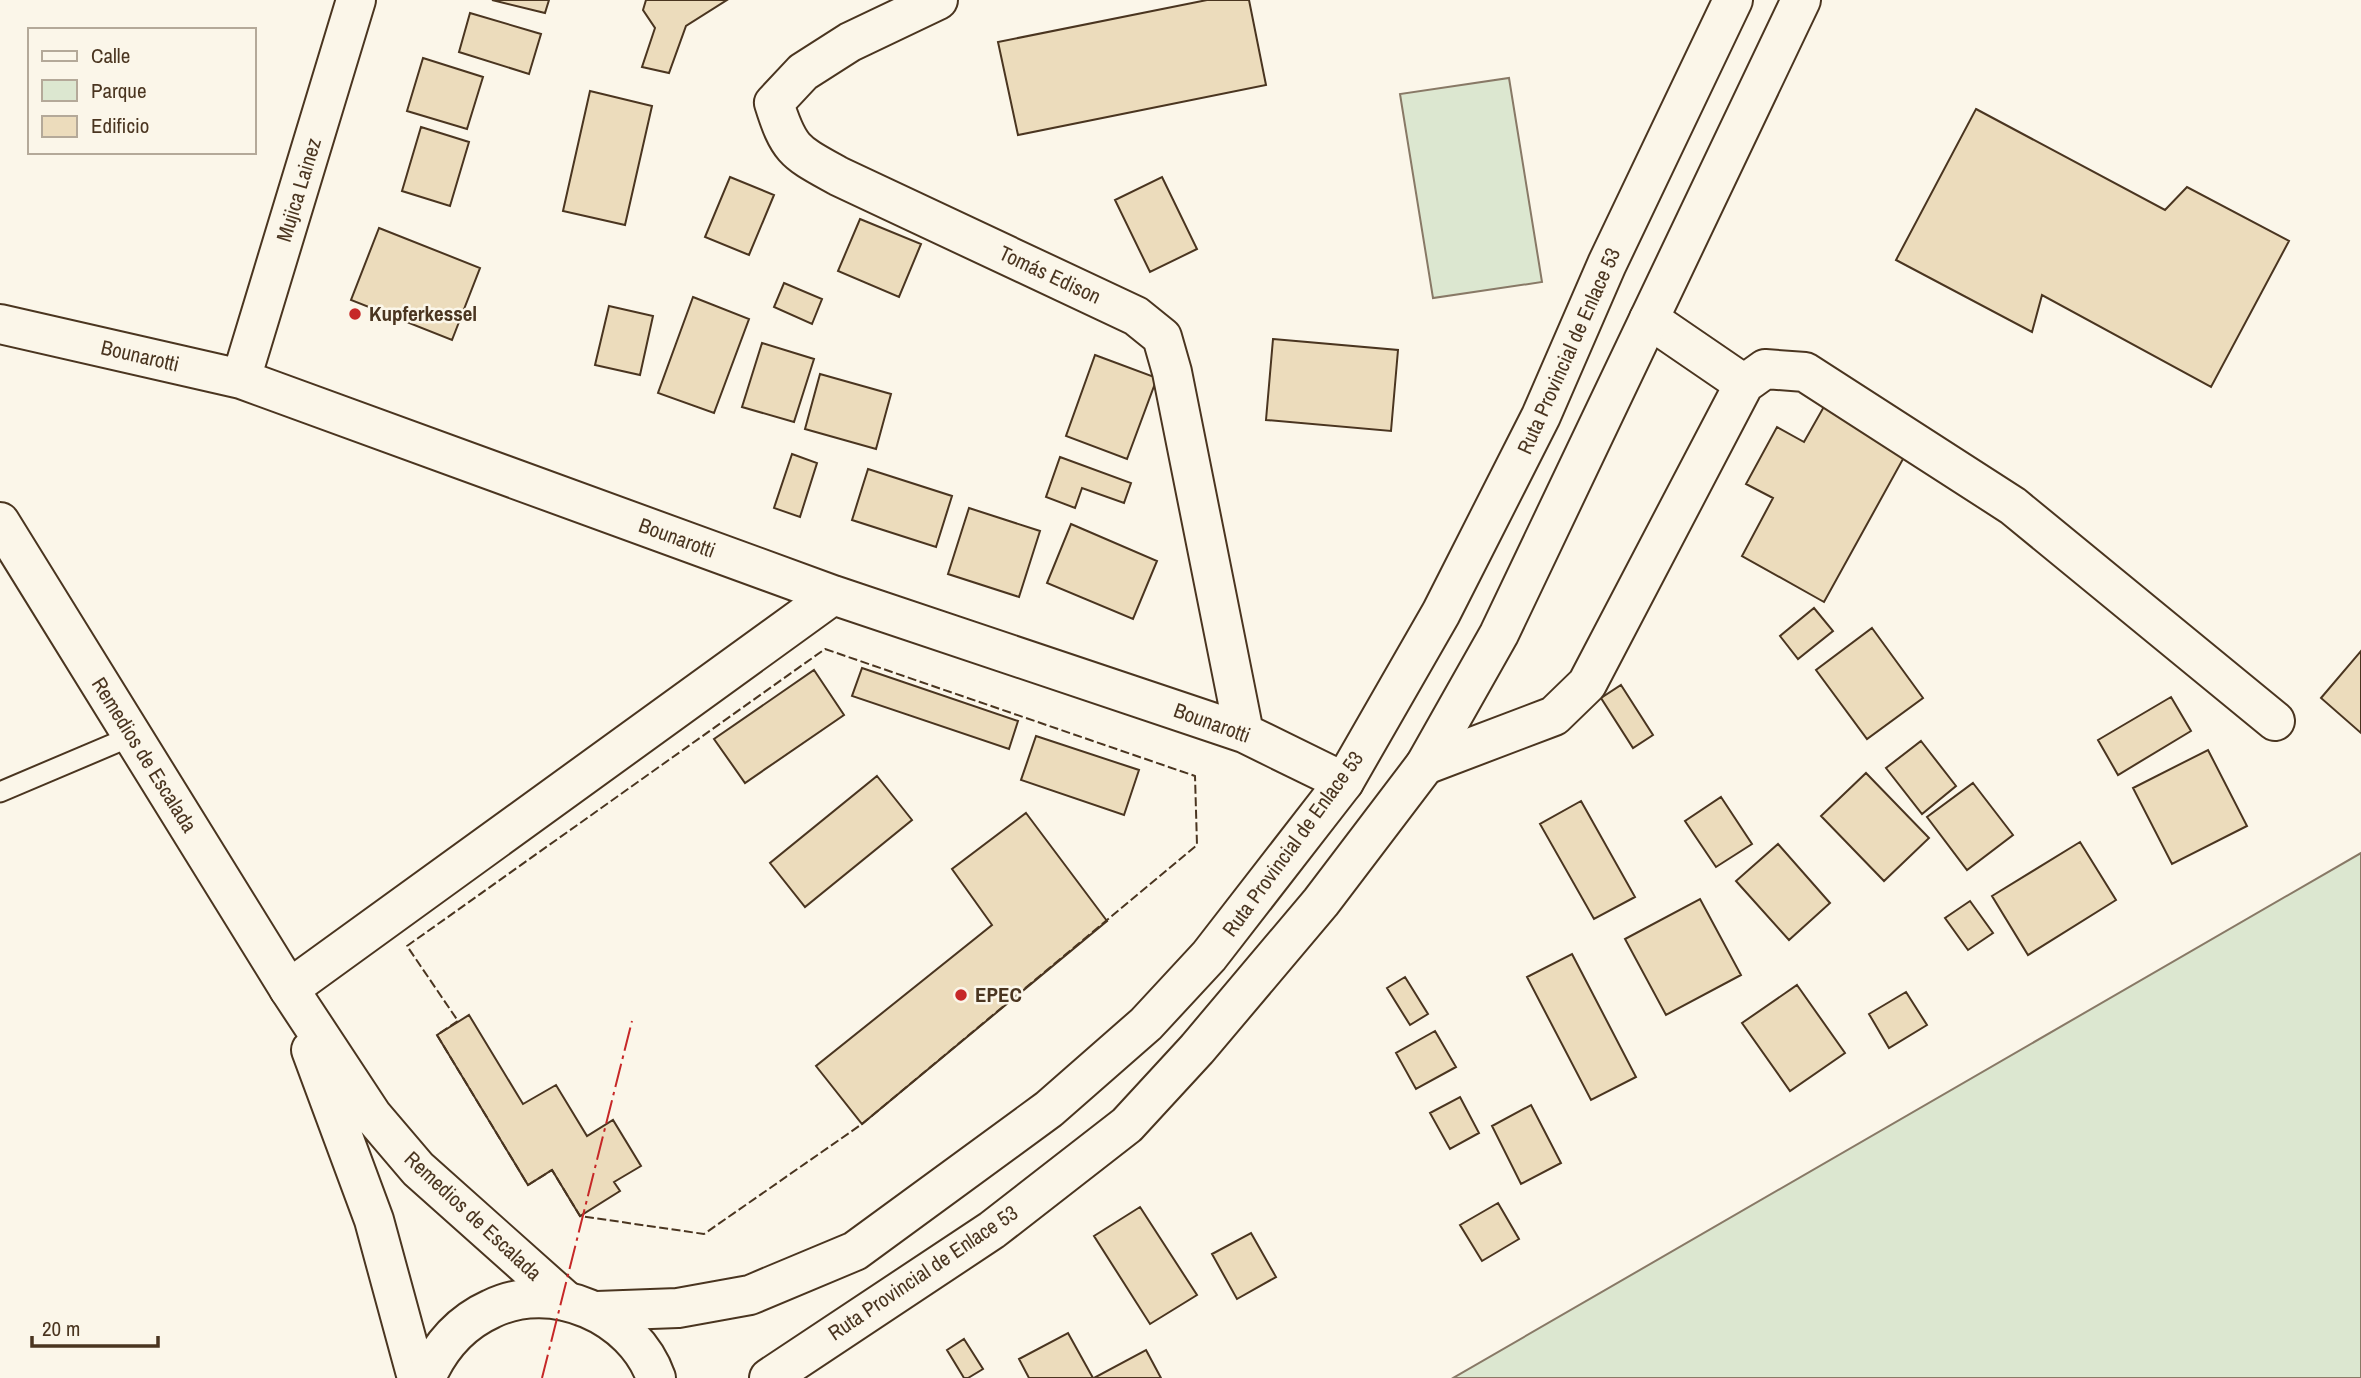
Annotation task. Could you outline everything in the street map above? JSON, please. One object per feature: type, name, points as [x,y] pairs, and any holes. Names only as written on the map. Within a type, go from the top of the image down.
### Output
[{"type":"main road","name":"Mujica Lainez","points":[[241,379],[356,0]]},
{"type":"main road","name":"Tomás Edison","points":[[938,0],[850,42],[803,72],[774,103],[784,134],[796,153],[838,176],[1136,316],[1162,337],[1172,372],[1244,733]]},
{"type":"main road","name":"Ruta Provincial de Enlace 53","points":[[426,1378],[435,1356],[460,1328],[492,1308],[528,1299],[582,1306],[678,1308],[750,1295],[855,1251],[1049,1108],[1146,1024],[1209,956],[1344,782],[1441,613],[1541,416],[1607,264],[1733,0]]},
{"type":"main road","name":"Ruta Provincial de Enlace 53","points":[[769,1378],[992,1230],[1126,1125],[1197,1049],[1321,902],[1425,765],[1499,634],[1801,0]]},
{"type":"main road","points":[[1650,318],[1744,384]]},
{"type":"main road","name":"Bounarotti","points":[[0,324],[241,379],[833,595],[1244,733],[1344,782]]},
{"type":"main road","points":[[1425,765],[1554,716],[1587,684],[1744,384],[1765,369],[1805,372],[2013,506],[2275,721]]},
{"type":"main road","name":"Remedios de Escalada","points":[[0,522],[289,989],[372,1115],[418,1169],[582,1306],[629,1334],[652,1365],[656,1378]]},
{"type":"main road","points":[[289,989],[833,595]]},
{"type":"main road","name":"Remedios de Escalada","points":[[289,989],[374,1220],[417,1378]]},
{"type":"lane","points":[[0,792],[132,736]]},
{"type":"green space","points":[[1509,78],[1542,282],[1433,298],[1400,94]]},
{"type":"green space","points":[[2361,853],[2361,1378],[1453,1378]]},
{"type":"building","points":[[492,0],[549,0],[545,13]]},
{"type":"building","points":[[646,0],[727,0],[686,26],[669,73],[642,67],[655,28],[643,10]]},
{"type":"building","points":[[1207,0],[1249,0],[1266,85],[1018,135],[998,42]]},
{"type":"building","points":[[470,13],[541,34],[529,74],[459,52]]},
{"type":"building","points":[[423,58],[483,77],[467,129],[407,111]]},
{"type":"building","points":[[590,91],[652,106],[625,225],[563,211]]},
{"type":"building","points":[[1976,109],[2165,210],[2187,187],[2289,241],[2211,387],[2042,295],[2032,332],[1896,260]]},
{"type":"building","points":[[421,127],[469,142],[450,206],[402,191]]},
{"type":"building","points":[[730,177],[774,195],[749,255],[705,237]]},
{"type":"building","points":[[1162,177],[1197,249],[1150,272],[1115,200]]},
{"type":"building","points":[[860,219],[921,244],[899,297],[838,271]]},
{"type":"building","points":[[379,228],[480,268],[452,340],[351,300]]},
{"type":"building","points":[[784,283],[822,299],[812,324],[774,307]]},
{"type":"building","points":[[693,297],[749,319],[714,413],[658,393]]},
{"type":"building","points":[[609,306],[653,316],[640,375],[595,365]]},
{"type":"building","points":[[1273,339],[1398,350],[1391,431],[1266,420]]},
{"type":"building","points":[[762,343],[814,359],[794,422],[742,407]]},
{"type":"building","points":[[1095,355],[1157,378],[1127,459],[1066,436]]},
{"type":"building","points":[[820,374],[891,394],[876,449],[805,429]]},
{"type":"building","points":[[1826,403],[1908,450],[1824,602],[1742,556],[1773,498],[1746,484],[1777,427],[1804,442]]},
{"type":"building","points":[[792,454],[817,463],[800,517],[774,508]]},
{"type":"building","points":[[1060,457],[1131,483],[1124,503],[1082,488],[1075,508],[1046,497]]},
{"type":"building","points":[[868,469],[952,496],[936,547],[852,520]]},
{"type":"building","points":[[969,508],[1040,531],[1019,597],[948,574]]},
{"type":"building","points":[[1071,524],[1157,561],[1133,619],[1047,583]]},
{"type":"building","points":[[1814,608],[1833,631],[1798,659],[1780,636]]},
{"type":"building","points":[[1872,628],[1923,698],[1867,739],[1816,670]]},
{"type":"building","points":[[2361,651],[2361,733],[2321,698]]},
{"type":"building","points":[[862,668],[1018,721],[1009,749],[852,696]]},
{"type":"building","points":[[814,670],[844,715],[745,783],[714,739]]},
{"type":"building","points":[[1621,685],[1653,735],[1633,748],[1601,698]]},
{"type":"building","points":[[2171,697],[2191,731],[2118,775],[2098,740]]},
{"type":"building","points":[[1036,736],[1139,770],[1124,815],[1021,780]]},
{"type":"building","points":[[1921,741],[1956,786],[1922,814],[1886,768]]},
{"type":"building","points":[[2208,750],[2247,826],[2172,864],[2133,788]]},
{"type":"building","points":[[1866,773],[1929,838],[1884,881],[1821,816]]},
{"type":"building","points":[[877,776],[912,820],[805,907],[770,863]]},
{"type":"building","points":[[1973,783],[2013,835],[1967,870],[1927,817]]},
{"type":"building","points":[[1721,797],[1752,844],[1716,867],[1685,821]]},
{"type":"building","points":[[1581,801],[1635,897],[1594,919],[1540,824]]},
{"type":"building","name":"EPEC","points":[[1026,813],[1107,921],[862,1124],[816,1066],[992,925],[952,869]]},
{"type":"building","points":[[2080,842],[2116,900],[2028,955],[1992,896]]},
{"type":"building","points":[[1778,844],[1830,903],[1789,940],[1736,881]]},
{"type":"building","points":[[1700,899],[1741,975],[1666,1015],[1625,939]]},
{"type":"building","points":[[1970,901],[1993,933],[1968,950],[1945,918]]},
{"type":"building","points":[[1572,954],[1636,1077],[1591,1100],[1527,977]]},
{"type":"building","points":[[1405,977],[1428,1014],[1410,1025],[1387,988]]},
{"type":"building","points":[[1797,985],[1845,1053],[1790,1091],[1742,1023]]},
{"type":"building","points":[[1906,992],[1927,1025],[1889,1048],[1869,1014]]},
{"type":"building","points":[[469,1015],[523,1104],[556,1085],[587,1136],[613,1120],[641,1166],[614,1182],[620,1191],[580,1216],[552,1170],[528,1185],[437,1035]]},
{"type":"building","points":[[1435,1031],[1456,1067],[1416,1089],[1396,1053]]},
{"type":"building","points":[[1460,1097],[1479,1133],[1450,1149],[1430,1113]]},
{"type":"building","points":[[1531,1105],[1561,1163],[1521,1184],[1492,1126]]},
{"type":"building","points":[[1498,1203],[1519,1239],[1482,1261],[1460,1225]]},
{"type":"building","points":[[1140,1207],[1197,1295],[1150,1324],[1094,1236]]},
{"type":"building","points":[[1251,1233],[1276,1277],[1237,1299],[1212,1254]]},
{"type":"building","points":[[1068,1333],[1093,1378],[1029,1378],[1019,1359]]},
{"type":"building","points":[[964,1339],[983,1369],[968,1378],[964,1378],[947,1350]]},
{"type":"building","points":[[1146,1350],[1161,1378],[1094,1378]]},
{"type":"fence","points":[[825,649],[1195,776],[1197,845],[862,1124],[704,1234],[580,1216],[552,1170],[528,1185],[437,1035],[458,1021],[407,946],[825,649]]},
{"type":"power","points":[[542,1378],[632,1021]]},
{"type":"place","name":"Kupferkessel","points":[[355,314]]},
{"type":"place","name":"EPEC","points":[[961,995]]}]
